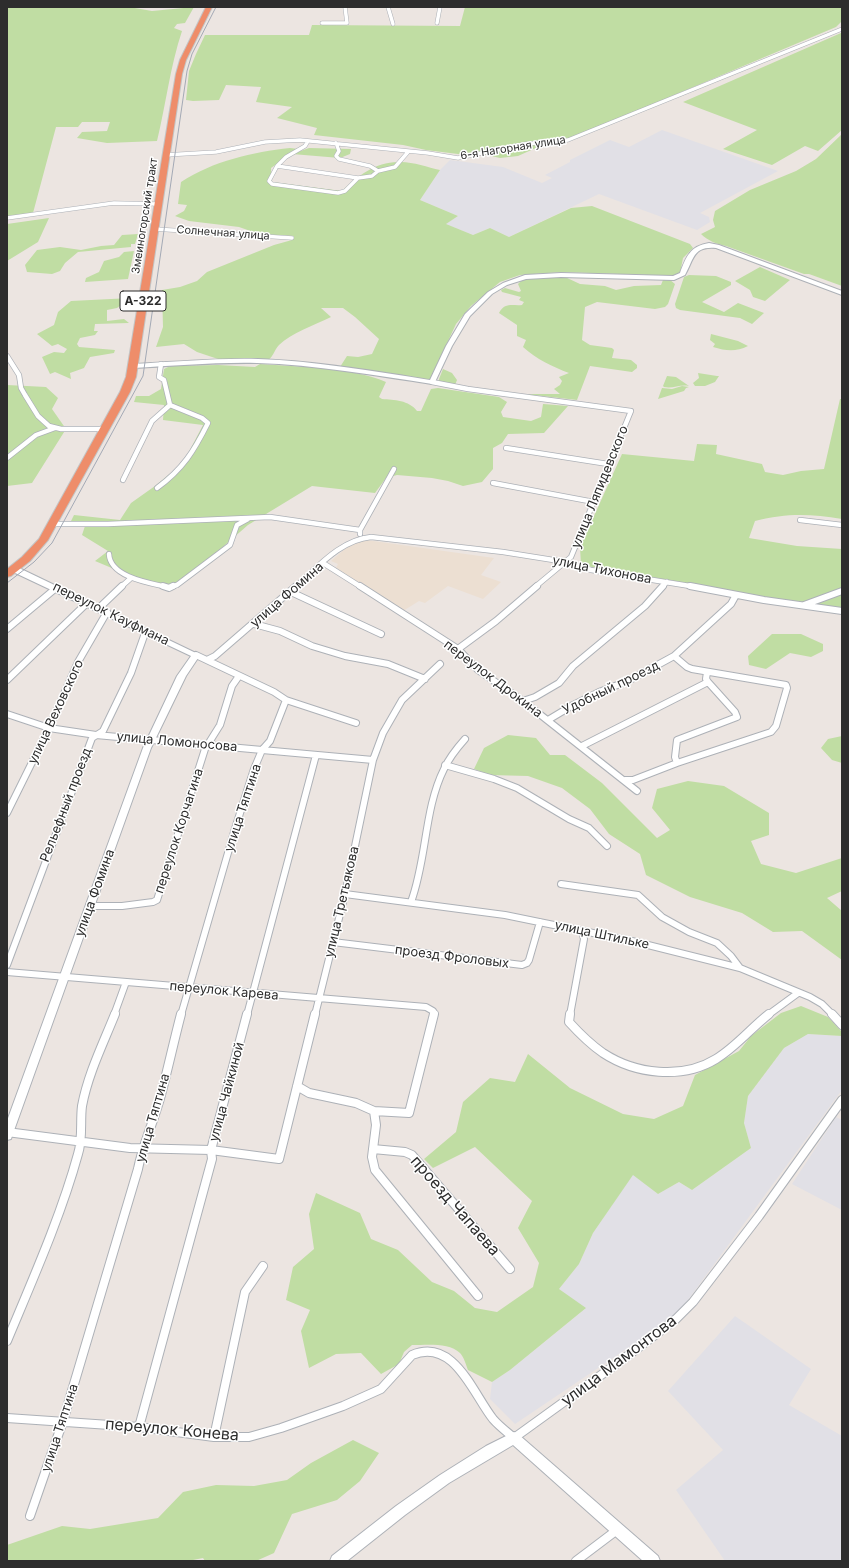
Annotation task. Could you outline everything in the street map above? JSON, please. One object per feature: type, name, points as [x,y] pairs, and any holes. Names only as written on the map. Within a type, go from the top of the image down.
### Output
[{"type":"highway","name":"Змеиногорский тракт","points":[[11,572],[36,550],[53,524],[131,377],[155,229],[165,155],[182,60],[209,7]]},
{"type":"street","points":[[322,23],[347,23],[345,7]]},
{"type":"street","points":[[388,7],[393,24]]},
{"type":"street","points":[[437,23],[440,7]]},
{"type":"street","name":"6-я Нагорная улица","points":[[165,155],[216,152],[272,142],[308,140],[428,153],[458,158],[525,144],[568,140],[842,30]]},
{"type":"street","points":[[308,140],[305,146],[286,157],[277,166],[269,181],[272,184],[338,193],[346,191],[358,178]]},
{"type":"street","points":[[336,143],[339,150],[336,156],[339,159],[370,166],[378,171]]},
{"type":"street","points":[[277,166],[358,178],[372,176],[378,171],[395,167],[408,152]]},
{"type":"street","points":[[7,218],[114,203],[158,204]]},
{"type":"street","name":"Солнечная улица","points":[[155,229],[292,238]]},
{"type":"street","points":[[133,366],[226,361],[276,362],[346,369],[432,382],[449,346],[467,315],[490,293],[504,284],[525,277],[561,274],[674,278],[683,274],[689,260],[697,248],[706,244],[717,246],[842,293]]},
{"type":"street","points":[[7,356],[19,375],[21,388],[38,416],[55,428]]},
{"type":"street","points":[[161,364],[159,377],[164,380],[170,405]]},
{"type":"street","name":"улица Ляпидевского","points":[[432,382],[468,389],[631,411],[571,557],[565,561]]},
{"type":"street","points":[[123,480],[152,421],[170,405]]},
{"type":"street","points":[[157,488],[174,476],[190,458],[208,423],[202,418],[170,405]]},
{"type":"street","points":[[7,458],[36,435],[55,428],[104,429]]},
{"type":"street","points":[[506,448],[608,464]]},
{"type":"street","points":[[360,538],[360,530],[394,469]]},
{"type":"street","points":[[493,483],[594,502]]},
{"type":"street","points":[[53,524],[108,524],[253,517],[285,518],[360,530]]},
{"type":"street","points":[[109,554],[109,557],[117,570],[131,578],[169,588],[176,585],[230,545],[237,525],[246,519],[253,517]]},
{"type":"street","points":[[800,520],[842,525]]},
{"type":"street","name":"улица Тихонова","points":[[360,538],[380,536],[565,561],[582,568],[736,595],[842,611]]},
{"type":"street","name":"улица Фомина","points":[[207,660],[216,656],[344,545],[360,538]]},
{"type":"street","points":[[458,649],[496,621],[565,561]]},
{"type":"street","name":"переулок Дрокина","points":[[322,563],[458,649],[478,670],[548,720],[637,791]]},
{"type":"street","name":"переулок Кауфмана","points":[[11,572],[56,588],[99,608],[274,692],[286,700],[356,723]]},
{"type":"street","points":[[99,608],[131,578]]},
{"type":"street","points":[[523,701],[535,697],[558,683],[573,666],[635,615],[667,582]]},
{"type":"street","points":[[7,629],[56,588]]},
{"type":"street","points":[[804,605],[842,591]]},
{"type":"street","points":[[291,592],[381,634]]},
{"type":"street","name":"Удобный проезд","points":[[548,720],[573,705],[599,692],[628,681],[674,656],[731,604],[736,595]]},
{"type":"street","points":[[7,680],[87,603]]},
{"type":"street","name":"улица Веховского","points":[[7,813],[49,728],[78,662],[107,612]]},
{"type":"street","points":[[254,624],[280,631],[312,646],[345,656],[388,664],[425,679]]},
{"type":"street","name":"Рельефный проезд","points":[[7,965],[90,744],[96,735],[103,731],[131,673],[144,636],[148,632]]},
{"type":"street","name":"улица Фомина","points":[[8,1133],[147,748],[157,732],[185,668],[196,655]]},
{"type":"street","points":[[625,780],[634,780],[677,763],[771,732],[776,726],[787,688],[786,685],[707,672],[687,667],[674,656]]},
{"type":"street","name":"улица Третьякова","points":[[211,1150],[279,1158],[345,894],[373,760],[383,733],[397,707],[402,700],[440,664]]},
{"type":"street","points":[[677,763],[675,757],[677,740],[737,717],[735,712],[706,679],[707,672]]},
{"type":"street","name":"переулок Корчагина","points":[[89,906],[122,906],[153,902],[157,900],[205,749],[212,742],[218,731],[231,687],[239,676]]},
{"type":"street","points":[[582,746],[708,682]]},
{"type":"street","name":"улица Тяптина","points":[[30,1516],[63,1421],[138,1169],[142,1149],[147,1142],[161,1096],[188,988],[234,832],[254,769],[262,750],[270,741],[286,700]]},
{"type":"street","name":"улица Ломоносова","points":[[7,714],[49,728],[96,735],[373,760]]},
{"type":"street","points":[[411,902],[421,870],[434,794],[445,765],[453,751],[465,739]]},
{"type":"street","name":"улица Чайкиной","points":[[139,1427],[212,1159],[211,1150],[316,756]]},
{"type":"street","points":[[445,765],[494,779],[517,788],[569,819],[589,828],[607,846]]},
{"type":"street","points":[[561,884],[638,895],[662,917],[689,932],[717,943],[731,956],[740,968]]},
{"type":"street","name":"улица Штильке","points":[[345,894],[465,909],[540,922],[632,940],[740,968],[798,992],[822,1004],[842,1025]]},
{"type":"street","name":"проезд Фроловых","points":[[333,942],[522,965],[528,960],[540,922]]},
{"type":"street","points":[[582,931],[584,939],[568,1022],[603,1054],[631,1066],[645,1070],[662,1072],[682,1071],[708,1063],[734,1046],[763,1019],[798,992]]},
{"type":"street","name":"переулок Карева","points":[[7,972],[253,994],[426,1007],[433,1011],[434,1017],[409,1113],[374,1111]]},
{"type":"street","points":[[7,1340],[26,1296],[65,1195],[79,1152],[82,1107],[87,1087],[126,982]]},
{"type":"street","points":[[297,1086],[309,1093],[356,1103],[374,1111],[376,1125],[373,1165],[375,1170],[478,1296]]},
{"type":"street","name":"улица Мамонтова","points":[[337,1561],[426,1492],[486,1452],[514,1438],[676,1319],[693,1302],[759,1216],[842,1100]]},
{"type":"street","points":[[8,1133],[130,1148],[211,1150]]},
{"type":"street","name":"проезд Чапаева","points":[[373,1149],[405,1152],[412,1155],[510,1269]]},
{"type":"street","points":[[214,1437],[245,1292],[263,1266]]},
{"type":"street","name":"переулок Конева","points":[[7,1418],[139,1427],[214,1437],[243,1437],[264,1433],[343,1406],[382,1389],[412,1355],[419,1352],[431,1351],[446,1356],[459,1368],[494,1420],[514,1438]]},
{"type":"street","points":[[514,1438],[653,1561]]},
{"type":"street","points":[[576,1561],[617,1530]]},
{"type":"shaded area","points":[[662,130],[778,171],[700,213],[709,217],[710,222],[697,230],[599,194],[509,237],[490,228],[473,235],[445,224],[458,216],[420,200],[440,170],[450,160],[503,167],[542,183],[552,178],[545,175],[570,162],[570,160],[610,140],[629,147]]},
{"type":"shaded area","points":[[366,540],[494,558],[481,575],[501,582],[483,599],[448,586],[425,603],[419,601],[403,611],[336,568],[338,564],[331,561],[346,548],[359,541]]},
{"type":"shaded area","points":[[808,1034],[842,1036],[842,1090],[677,1315],[515,1424],[490,1399],[492,1382],[510,1370],[585,1309],[559,1289],[579,1264],[593,1233],[633,1174],[658,1194],[679,1182],[692,1190],[751,1148],[744,1123],[748,1096],[784,1048]]},
{"type":"shaded area","points":[[836,1117],[842,1120],[842,1210],[792,1184]]},
{"type":"shaded area","points":[[735,1316],[811,1369],[789,1405],[842,1436],[842,1561],[725,1561],[676,1490],[723,1450],[668,1391]]},
{"type":"green space","points":[[7,7],[129,7],[152,11],[194,7],[185,23],[177,24],[174,28],[182,31],[174,58],[157,141],[107,143],[77,138],[82,132],[107,131],[110,122],[82,122],[78,127],[56,127],[33,213],[7,217]]},
{"type":"green space","points":[[465,7],[842,7],[842,21],[836,27],[570,139],[547,143],[518,156],[500,158],[483,154],[466,155],[426,150],[403,145],[314,135],[317,128],[277,118],[292,107],[256,102],[261,87],[226,85],[219,100],[186,100],[189,71],[205,35],[309,35],[312,25],[460,26]]},
{"type":"green space","points":[[841,33],[842,130],[818,151],[805,146],[772,165],[723,149],[757,130],[683,102]]},
{"type":"green space","points":[[842,134],[842,286],[716,243],[707,239],[701,234],[715,227],[713,220],[715,211],[750,190],[796,171],[816,159]]},
{"type":"green space","points":[[290,148],[298,149],[271,168],[272,182],[342,191],[361,175],[382,164],[408,162],[440,170],[420,200],[458,216],[446,224],[473,235],[490,228],[509,237],[571,208],[592,206],[690,244],[693,248],[683,258],[680,273],[676,276],[562,272],[520,275],[500,282],[471,306],[456,324],[430,380],[340,367],[347,356],[358,357],[372,354],[379,339],[343,308],[321,308],[331,317],[297,333],[284,341],[277,347],[272,357],[268,360],[218,359],[197,352],[184,344],[156,347],[163,327],[162,290],[180,287],[197,281],[207,272],[274,245],[292,240],[294,236],[259,234],[239,227],[189,221],[175,216],[184,211],[187,205],[178,204],[181,182],[206,168],[220,163],[262,152]]},
{"type":"green space","points":[[309,148],[351,149],[350,154],[340,158],[292,154]]},
{"type":"green space","points":[[49,218],[38,242],[7,261],[7,224]]},
{"type":"green space","points":[[138,234],[135,244],[131,244],[131,247],[78,252],[65,263],[60,271],[52,274],[27,272],[25,265],[37,250],[60,247],[81,250],[114,245],[122,235]]},
{"type":"green space","points":[[134,251],[128,279],[85,282],[86,278],[99,272],[104,261],[119,257],[124,252]]},
{"type":"green space","points":[[760,267],[790,280],[765,301],[753,297],[750,290],[735,281]]},
{"type":"green space","points":[[689,275],[716,276],[731,282],[731,285],[702,302],[724,312],[738,303],[764,313],[752,324],[740,318],[680,310],[676,308],[675,304],[684,277]]},
{"type":"green space","points":[[543,277],[565,277],[580,284],[605,286],[616,290],[634,286],[661,285],[663,280],[669,279],[675,284],[668,304],[665,307],[655,309],[597,302],[585,307],[582,340],[590,345],[612,348],[614,350],[612,358],[631,360],[637,365],[637,368],[632,372],[590,366],[577,400],[525,394],[560,394],[554,389],[560,385],[562,381],[559,377],[569,373],[545,362],[523,347],[526,340],[517,336],[517,325],[499,313],[506,306],[522,305],[524,302],[519,300],[521,297],[502,292],[501,290],[505,288],[519,292],[521,291],[518,284],[522,280]]},
{"type":"green space","points":[[131,298],[117,308],[107,310],[107,321],[124,319],[129,323],[95,324],[94,331],[98,331],[95,335],[80,338],[77,344],[79,347],[115,350],[114,353],[90,357],[84,368],[70,373],[71,379],[55,372],[50,374],[42,357],[54,352],[64,353],[67,349],[58,344],[52,346],[37,334],[54,325],[58,312],[71,301]]},
{"type":"green space","points":[[711,334],[738,341],[748,346],[731,350],[713,347],[715,344],[710,340]]},
{"type":"green space","points":[[260,364],[324,368],[372,377],[386,382],[379,397],[382,399],[396,400],[406,403],[414,407],[417,411],[421,411],[431,389],[438,388],[499,397],[507,402],[501,412],[503,417],[531,421],[541,417],[543,404],[568,406],[544,433],[508,434],[502,443],[493,448],[493,469],[482,482],[463,486],[432,478],[397,475],[386,478],[375,493],[312,486],[248,525],[178,586],[157,587],[95,561],[108,551],[82,535],[85,526],[69,525],[74,515],[120,520],[131,503],[183,463],[203,425],[163,420],[164,405],[134,402],[136,396],[149,396],[161,389],[164,369],[170,366],[218,365],[255,367]]},
{"type":"green space","points":[[443,369],[452,373],[457,380],[455,385],[439,382]]},
{"type":"green space","points":[[698,373],[719,376],[715,382],[705,386],[695,386],[693,383],[699,378]]},
{"type":"green space","points":[[667,376],[676,377],[689,386],[664,387],[663,386]]},
{"type":"green space","points":[[7,385],[46,387],[58,398],[52,409],[66,429],[32,483],[7,486]]},
{"type":"green space","points":[[682,386],[689,387],[684,391],[658,399],[662,388],[672,389]]},
{"type":"green space","points":[[840,399],[842,399],[842,519],[798,515],[767,518],[755,521],[749,538],[797,546],[842,549],[842,610],[581,565],[580,547],[622,454],[694,461],[697,444],[717,445],[716,454],[762,464],[765,472],[783,475],[801,471],[824,469]]},
{"type":"green space","points":[[772,634],[801,634],[823,644],[823,651],[811,657],[790,653],[766,669],[749,665],[748,656]]},
{"type":"green space","points":[[508,735],[536,738],[550,755],[565,755],[602,783],[657,838],[670,830],[652,808],[657,789],[688,781],[724,786],[769,813],[769,835],[751,841],[761,864],[796,873],[842,858],[842,891],[827,898],[842,911],[842,960],[802,931],[773,932],[742,913],[690,897],[646,875],[640,854],[609,834],[590,809],[562,788],[528,776],[490,775],[474,769],[484,748]]},
{"type":"green space","points":[[842,736],[842,763],[832,760],[821,748],[828,739]]},
{"type":"green space","points":[[801,1006],[828,1017],[842,1032],[842,1036],[808,1034],[784,1048],[748,1096],[744,1123],[751,1148],[692,1190],[679,1182],[658,1194],[633,1175],[593,1233],[579,1264],[559,1289],[586,1308],[510,1370],[492,1382],[468,1370],[463,1357],[455,1349],[444,1346],[430,1345],[412,1345],[404,1352],[399,1364],[381,1374],[361,1353],[336,1354],[309,1368],[301,1331],[310,1310],[286,1300],[293,1267],[314,1249],[309,1214],[316,1193],[360,1213],[371,1239],[398,1250],[432,1282],[454,1291],[475,1308],[497,1312],[533,1287],[539,1263],[518,1228],[532,1201],[475,1147],[433,1168],[424,1159],[456,1132],[463,1102],[490,1078],[515,1082],[528,1054],[570,1088],[623,1114],[654,1119],[683,1106],[695,1075],[739,1051],[751,1036],[781,1013]]},
{"type":"green space","points":[[353,1440],[379,1453],[360,1481],[337,1500],[292,1514],[274,1553],[256,1561],[205,1561],[203,1558],[188,1561],[7,1561],[7,1545],[62,1526],[90,1529],[158,1518],[183,1492],[216,1485],[254,1486],[287,1480],[311,1463]]},
{"type":"tram line","points":[[7,583],[34,562],[52,543],[143,376],[187,71],[192,54],[216,7]]}]
